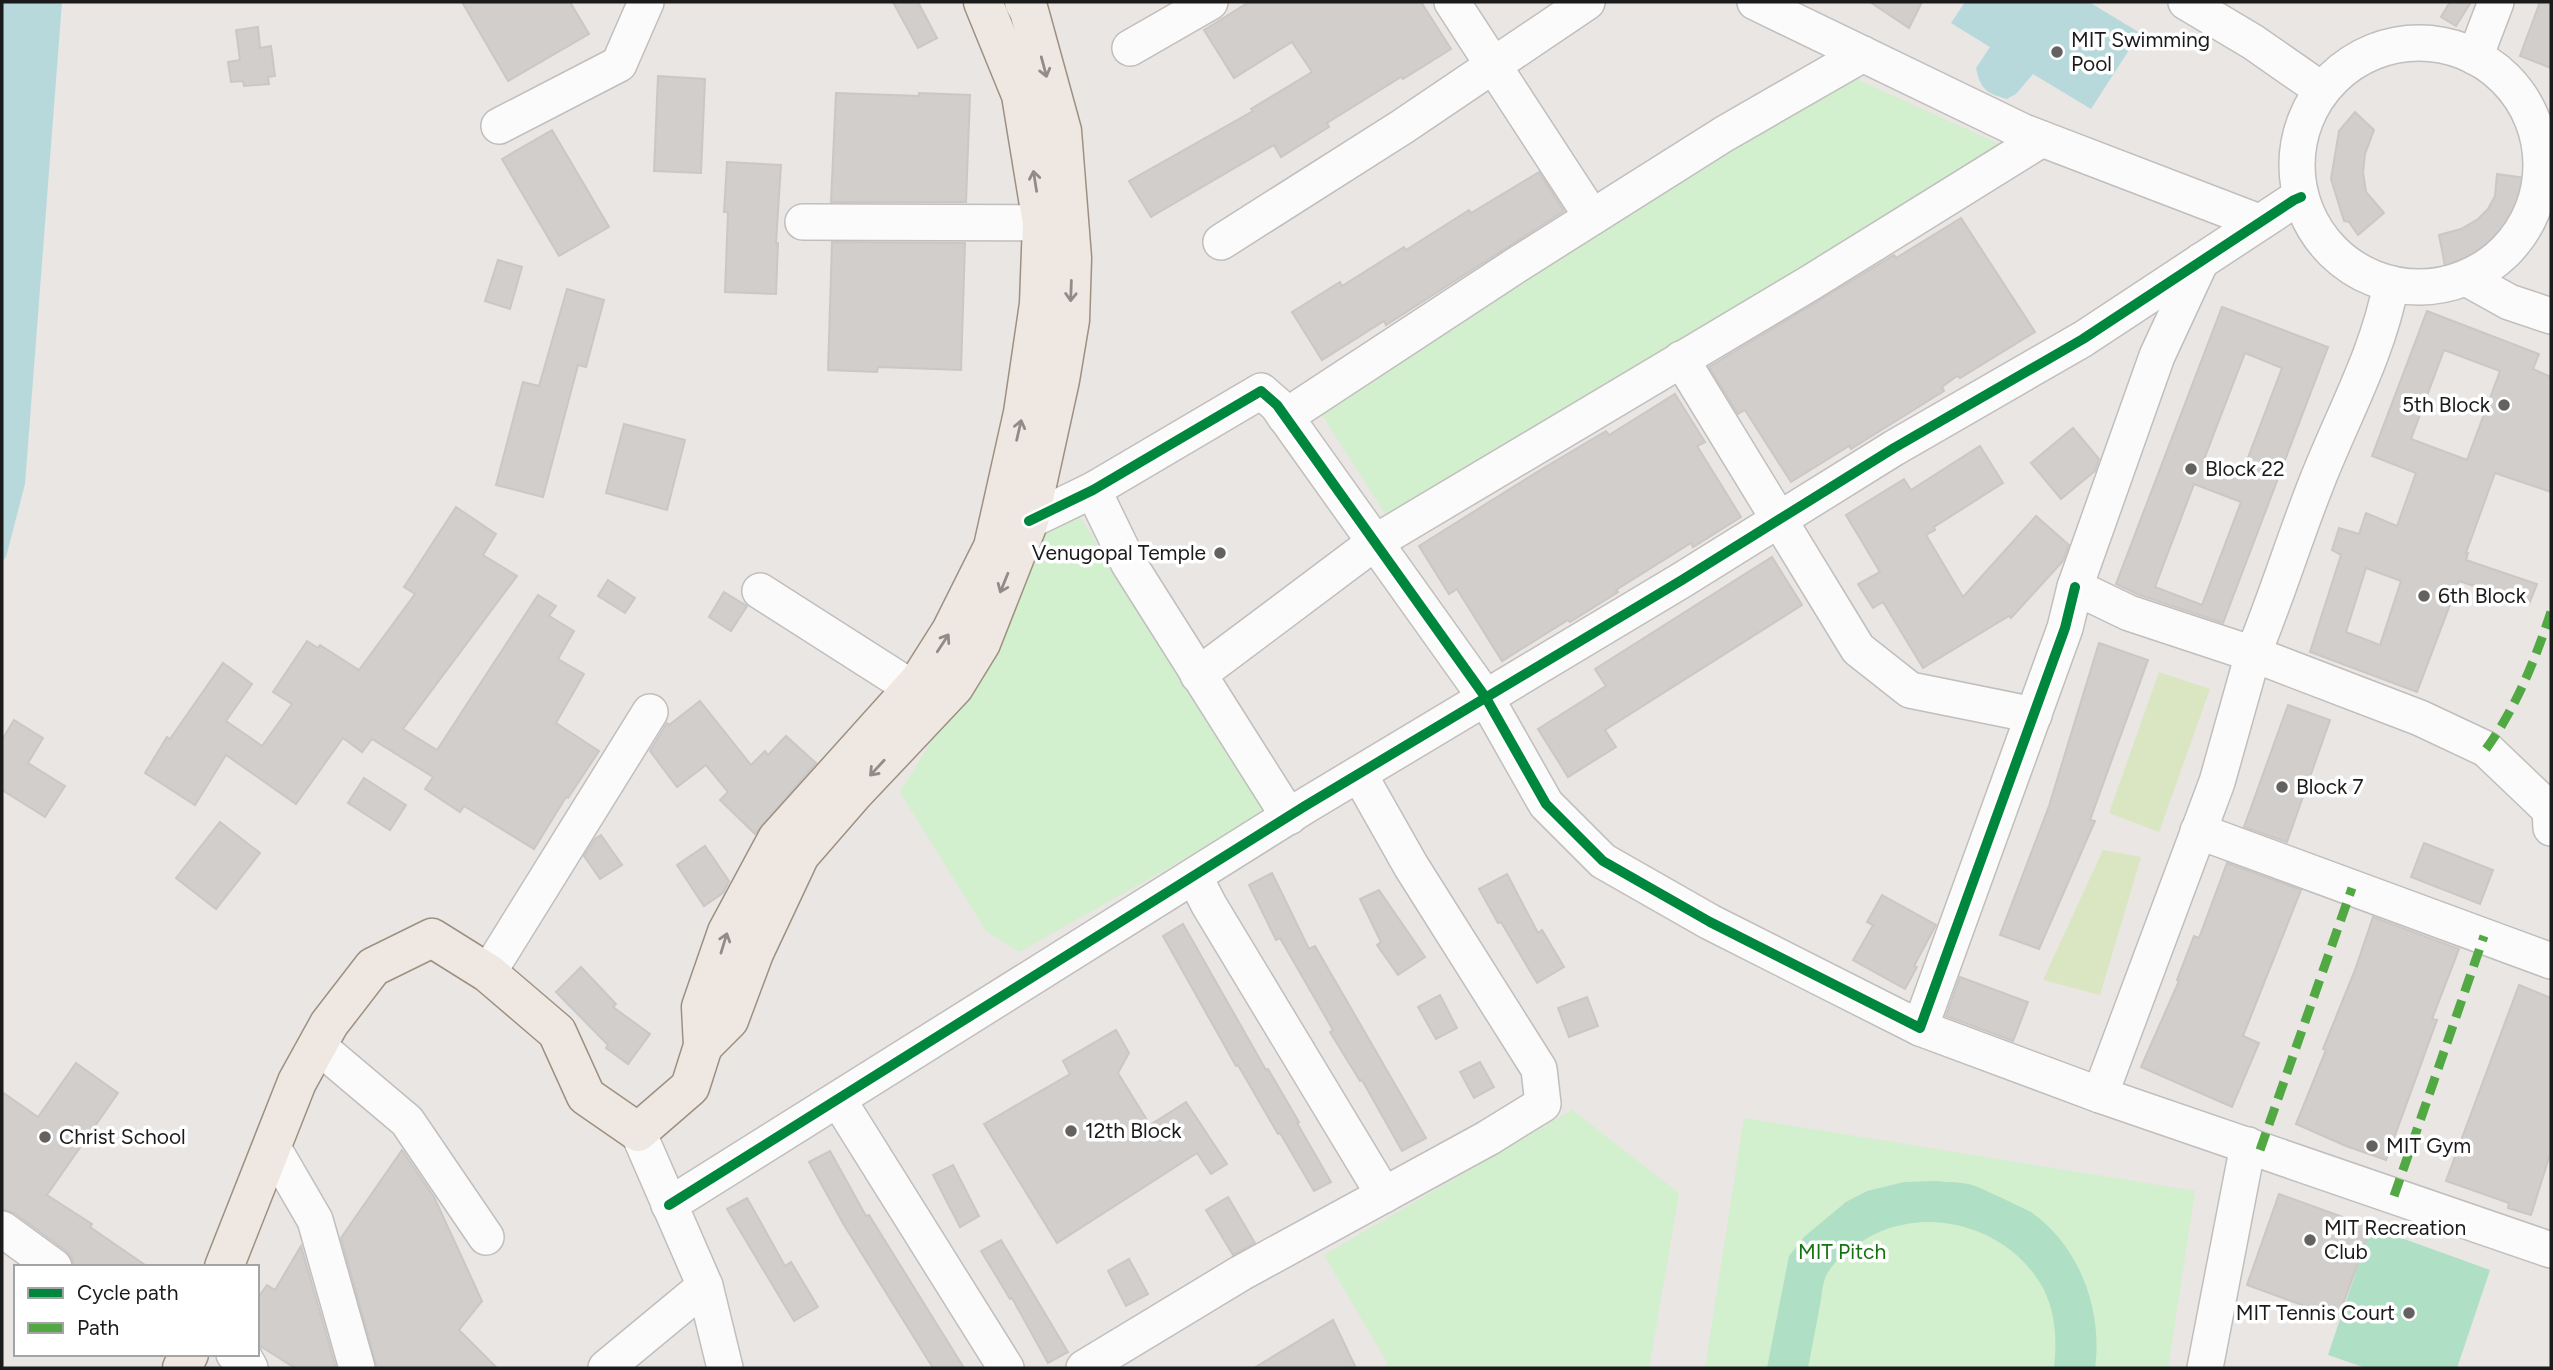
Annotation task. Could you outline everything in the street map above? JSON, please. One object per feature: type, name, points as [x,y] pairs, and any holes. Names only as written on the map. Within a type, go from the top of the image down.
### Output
[{"type":"main road","points":[[703,1046],[729,1020],[754,953],[800,855],[853,794],[954,687],[981,643],[1028,521],[1060,380],[1070,320],[1072,258],[1056,223],[1021,95],[983,2]]},
{"type":"main road","points":[[226,1265],[297,1082],[329,1024],[373,967],[432,938],[488,973],[557,1032],[586,1096],[638,1132],[690,1087],[703,1046],[701,1007],[727,932],[777,839],[912,688],[951,632],[993,547],[1025,399],[1039,304],[1056,223],[1062,131],[1029,11],[1024,2]]},
{"type":"street","points":[[499,126],[619,64],[646,2]]},
{"type":"street","points":[[1130,48],[1210,2]]},
{"type":"street","points":[[1452,2],[1592,217]]},
{"type":"street","points":[[1221,242],[1402,127],[1587,2]]},
{"type":"street","points":[[1755,2],[2042,139],[2259,222]]},
{"type":"street","points":[[2186,2],[2253,42],[2322,90]]},
{"type":"street","points":[[2475,57],[2496,2]]},
{"type":"street","points":[[2412,43],[2454,48],[2475,57],[2502,75],[2524,102],[2539,141],[2541,169],[2535,203],[2520,234],[2496,260],[2466,278],[2426,287],[2391,284],[2358,271],[2331,249],[2314,227],[2301,197],[2297,167],[2299,140],[2308,113],[2322,90],[2347,65],[2371,52],[2412,43]]},
{"type":"street","points":[[1285,417],[1724,134],[1863,54]]},
{"type":"street","points":[[1198,675],[1374,543],[2042,139]]},
{"type":"street","points":[[678,1200],[1359,774],[1894,449],[2083,339],[2301,197]]},
{"type":"street","points":[[803,222],[1056,223]]},
{"type":"street","points":[[1920,1028],[2065,628],[2075,587],[2157,356],[2201,261]]},
{"type":"street","points":[[2466,278],[2509,302],[2551,316]]},
{"type":"street","points":[[2100,1095],[2217,782],[2253,654],[2317,483],[2385,316],[2391,284]]},
{"type":"street","points":[[1681,359],[1858,649],[1910,690],[2034,715]]},
{"type":"street","points":[[1028,521],[1093,490],[1261,391],[1277,405],[1486,698],[1546,804],[1603,861],[1710,922],[1920,1028],[2100,1095],[2551,1250]]},
{"type":"street","points":[[1093,490],[1129,564],[1289,817]]},
{"type":"street","points":[[2075,587],[2129,613],[2253,654],[2420,718],[2486,750],[2550,810],[2551,828]]},
{"type":"street","points":[[760,591],[912,688]]},
{"type":"street","points":[[488,973],[650,712]]},
{"type":"street","points":[[1084,1368],[1241,1273],[1488,1138],[1544,1104],[1539,1069],[1418,877],[1359,774]]},
{"type":"street","points":[[2198,831],[2551,961]]},
{"type":"street","points":[[1194,876],[1384,1195]]},
{"type":"street","points":[[317,1045],[407,1121],[485,1237]]},
{"type":"street","points":[[839,1101],[1006,1368]]},
{"type":"street","points":[[638,1132],[678,1200],[745,1368]]},
{"type":"street","points":[[272,1146],[315,1220],[357,1368]]},
{"type":"street","points":[[2205,1368],[2248,1146]]},
{"type":"street","points":[[678,1200],[705,1286],[725,1368]]},
{"type":"street","points":[[2,1229],[51,1265]]},
{"type":"street","points":[[606,1368],[705,1286]]},
{"type":"green space","points":[[1854,78],[2006,147],[1388,518],[1317,407],[1711,162]]},
{"type":"green space","points":[[1079,516],[1274,808],[1019,952],[986,931],[900,792],[1000,630],[1041,536]]},
{"type":"green space","points":[[2159,672],[2210,689],[2159,832],[2109,813]]},
{"type":"green space","points":[[2103,850],[2141,857],[2100,995],[2043,980]]},
{"type":"green space","points":[[1572,1110],[1679,1193],[1649,1368],[1386,1368],[1387,1362],[1324,1255]]},
{"type":"green space","name":"MIT Pitch","points":[[1744,1118],[2195,1191],[2168,1368],[1705,1368]]},
{"type":"green space","points":[[1935,1181],[1972,1185],[2024,1208],[2048,1226],[2063,1243],[2075,1261],[2091,1303],[2097,1346],[2095,1368],[2054,1368],[2055,1328],[2051,1309],[2044,1290],[2029,1267],[2009,1249],[1986,1235],[1960,1226],[1934,1222],[1907,1224],[1881,1231],[1840,1258],[1824,1281],[1808,1368],[1767,1368],[1789,1256],[1804,1237],[1846,1202],[1867,1191],[1904,1182]]},
{"type":"green space","name":"MIT Tennis Court","points":[[2371,1227],[2490,1270],[2457,1368],[2366,1368],[2328,1355]]},
{"type":"water","points":[[2,2],[62,2],[25,484],[6,557],[2,562]]},
{"type":"water","name":"MIT Swimming Pool","points":[[1965,2],[2089,2],[2140,33],[2091,109],[2033,74],[2016,94],[2007,99],[1986,90],[1978,75],[1976,68],[1990,47],[1951,23]]},
{"type":"building","points":[[462,2],[570,2],[589,34],[508,81]]},
{"type":"building","points":[[893,2],[918,2],[937,38],[918,48]]},
{"type":"building","points":[[1249,2],[1421,2],[1451,49],[1327,123],[1329,127],[1281,157],[1274,145],[1151,217],[1129,181],[1253,111],[1251,109],[1312,72],[1292,42],[1234,78],[1204,30]]},
{"type":"building","points":[[1870,2],[1922,2],[1909,28]]},
{"type":"building","points":[[2450,2],[2471,2],[2456,26],[2441,17]]},
{"type":"building","points":[[2540,2],[2551,2],[2551,68],[2520,56]]},
{"type":"building","points":[[258,27],[260,48],[271,46],[275,76],[268,77],[269,84],[244,86],[243,81],[231,82],[228,62],[240,60],[236,30]]},
{"type":"building","points":[[658,76],[705,79],[701,173],[654,171]]},
{"type":"building","points":[[836,93],[970,95],[966,202],[831,202]]},
{"type":"building","points":[[2355,112],[2374,130],[2365,154],[2363,172],[2366,192],[2384,213],[2358,235],[2349,222],[2344,221],[2331,179],[2339,131]]},
{"type":"building","points":[[552,130],[609,227],[559,256],[502,159]]},
{"type":"building","points":[[727,162],[781,165],[776,294],[725,292],[728,212],[724,212]]},
{"type":"building","points":[[1539,172],[1564,211],[1386,325],[1384,321],[1322,360],[1292,312],[1340,282],[1342,286],[1404,247],[1406,250],[1469,210],[1471,213]]},
{"type":"building","points":[[2497,174],[2525,178],[2526,191],[2516,222],[2504,240],[2478,258],[2465,258],[2445,266],[2439,235],[2461,229],[2488,209],[2495,196]]},
{"type":"building","points":[[1961,218],[2035,332],[1960,378],[1957,376],[1942,387],[1944,391],[1851,449],[1849,446],[1791,482],[1745,410],[1738,414],[1709,367],[1894,255],[1896,258]]},
{"type":"building","points":[[832,242],[965,243],[961,370],[878,367],[877,372],[828,370]]},
{"type":"building","points":[[498,260],[522,267],[510,309],[485,301]]},
{"type":"building","points":[[567,289],[604,300],[586,367],[578,365],[543,497],[496,485],[523,382],[539,386]]},
{"type":"building","name":"Block 22","points":[[2222,307],[2328,347],[2223,623],[2137,594],[2116,584]],"holes":[[[2245,353],[2282,368],[2241,476],[2203,462]],[[2194,484],[2241,502],[2202,605],[2155,587]]]},
{"type":"building","points":[[2427,311],[2539,354],[2533,369],[2551,377],[2551,492],[2495,473],[2466,553],[2466,560],[2537,584],[2529,604],[2459,581],[2417,692],[2310,652],[2341,555],[2332,550],[2339,528],[2359,534],[2366,513],[2397,526],[2416,473],[2372,456]],"holes":[[[2444,350],[2500,371],[2467,460],[2411,439]],[[2366,568],[2401,581],[2380,645],[2346,632]]]},
{"type":"building","points":[[1675,394],[1705,442],[1697,446],[1741,517],[1693,547],[1691,543],[1570,622],[1568,620],[1502,661],[1457,589],[1449,594],[1419,546],[1606,431],[1609,435]]},
{"type":"building","points":[[624,424],[685,440],[667,510],[606,493]]},
{"type":"building","points":[[2073,428],[2099,459],[2095,471],[2061,499],[2031,463]]},
{"type":"building","points":[[1980,446],[2003,483],[1934,527],[1935,530],[1926,535],[1963,597],[2036,516],[2069,545],[2063,561],[2011,618],[2009,616],[1923,668],[1883,602],[1873,608],[1858,584],[1880,572],[1846,515],[1904,479],[1911,490]]},
{"type":"building","points":[[456,507],[496,534],[483,555],[517,576],[403,729],[437,750],[538,595],[556,606],[549,616],[574,631],[558,659],[584,674],[556,723],[599,751],[534,849],[464,806],[460,812],[425,789],[433,777],[372,739],[362,752],[343,738],[296,804],[226,755],[195,805],[145,773],[167,737],[170,739],[223,663],[252,684],[226,721],[262,746],[292,704],[273,692],[307,641],[318,648],[320,645],[359,670],[415,594],[404,587]]},
{"type":"building","points":[[1772,557],[1802,605],[1605,730],[1616,747],[1568,777],[1538,729],[1606,686],[1595,669]]},
{"type":"building","points":[[608,580],[635,598],[625,613],[598,596]]},
{"type":"building","points":[[724,592],[747,606],[731,631],[709,617]]},
{"type":"building","points":[[2099,643],[2148,660],[2090,820],[2095,821],[2039,949],[2000,935],[2049,806]]},
{"type":"building","points":[[700,701],[751,765],[765,751],[768,755],[786,736],[816,763],[755,834],[720,800],[728,792],[706,765],[677,787],[650,751],[667,723],[669,725]]},
{"type":"building","points":[[2288,705],[2330,720],[2287,842],[2244,827]]},
{"type":"building","points":[[14,720],[43,738],[28,763],[65,786],[45,817],[2,790],[2,740]]},
{"type":"building","points":[[364,778],[406,805],[390,830],[348,803]]},
{"type":"building","points":[[220,822],[260,853],[216,909],[176,878]]},
{"type":"building","points":[[601,835],[622,865],[600,879],[584,856],[595,839]]},
{"type":"building","points":[[2424,843],[2493,870],[2480,904],[2411,877]]},
{"type":"building","points":[[705,846],[729,881],[723,893],[704,906],[677,865]]},
{"type":"building","points":[[2227,863],[2301,890],[2243,1036],[2259,1043],[2232,1107],[2141,1067],[2179,981],[2177,980],[2194,936],[2199,938]]},
{"type":"building","points":[[1272,873],[1309,949],[1315,946],[1426,1138],[1402,1151],[1362,1080],[1360,1081],[1330,1032],[1333,1030],[1280,938],[1276,940],[1249,885]]},
{"type":"building","points":[[1507,874],[1538,933],[1542,930],[1564,967],[1537,983],[1479,889]]},
{"type":"building","points":[[1379,890],[1425,957],[1398,975],[1377,945],[1381,942],[1360,899]]},
{"type":"building","points":[[1882,895],[1936,925],[1905,989],[1853,960],[1873,925],[1867,922]]},
{"type":"building","points":[[2373,917],[2459,949],[2432,1019],[2437,1020],[2386,1160],[2296,1124],[2326,1050],[2323,1049]]},
{"type":"building","points":[[1183,924],[1331,1182],[1314,1191],[1238,1065],[1236,1066],[1163,936]]},
{"type":"building","points":[[581,967],[616,1004],[613,1007],[650,1034],[628,1064],[606,1048],[608,1045],[556,992]]},
{"type":"building","points":[[1960,977],[2028,1002],[2013,1041],[1946,1016]]},
{"type":"building","points":[[2519,985],[2551,998],[2551,1151],[2531,1215],[2508,1208],[2509,1203],[2446,1181]]},
{"type":"building","points":[[1440,995],[1457,1028],[1436,1039],[1418,1007]]},
{"type":"building","points":[[1587,997],[1598,1026],[1569,1037],[1558,1008]]},
{"type":"building","name":"12th Block","points":[[1116,1030],[1129,1053],[1118,1073],[1150,1125],[1186,1102],[1227,1164],[1211,1174],[1197,1153],[1057,1243],[984,1124],[1070,1074],[1063,1061]]},
{"type":"building","points":[[1480,1062],[1494,1087],[1474,1098],[1460,1072]]},
{"type":"building","points":[[76,1063],[118,1093],[47,1195],[92,1224],[90,1227],[145,1265],[74,1265],[66,1251],[14,1213],[2,1209],[2,1092],[38,1117]]},
{"type":"building","points":[[402,1150],[434,1197],[482,1301],[459,1330],[497,1368],[377,1368],[341,1238]]},
{"type":"building","points":[[830,1151],[866,1216],[869,1215],[964,1368],[933,1368],[844,1225],[809,1162]]},
{"type":"building","points":[[953,1165],[979,1216],[960,1227],[933,1175]]},
{"type":"building","points":[[2279,1194],[2371,1227],[2338,1318],[2247,1285]]},
{"type":"building","points":[[1228,1197],[1255,1243],[1233,1255],[1206,1210]]},
{"type":"building","points":[[747,1198],[785,1266],[791,1262],[818,1307],[794,1321],[727,1209]]},
{"type":"building","points":[[1001,1240],[1068,1352],[1048,1363],[1012,1298],[1010,1299],[981,1251]]},
{"type":"building","points":[[301,1246],[336,1368],[295,1368],[259,1345],[259,1296],[267,1285],[275,1290]]},
{"type":"building","points":[[1129,1259],[1148,1294],[1126,1306],[1108,1271]]},
{"type":"building","points":[[1333,1320],[1356,1368],[1254,1368]]},
{"type":"marked path","points":[[2486,749],[2507,717],[2524,683],[2551,612]]},
{"type":"marked path","points":[[2260,1150],[2352,888]]},
{"type":"marked path","points":[[2394,1196],[2484,936]]},
{"type":"cycle path","points":[[669,1205],[1305,806],[1682,580],[1894,448],[2083,339],[2301,197]]},
{"type":"cycle path","points":[[1029,521],[1093,490],[1261,391],[1277,405],[1486,698],[1546,804],[1603,861],[1710,922],[1920,1028],[2065,628],[2075,587]]},
{"type":"place","name":"MIT Swimming Pool","points":[[2057,52]]},
{"type":"place","name":"5th Block","points":[[2504,405]]},
{"type":"place","name":"Block 22","points":[[2191,469]]},
{"type":"place","name":"Venugopal Temple","points":[[1220,553]]},
{"type":"place","name":"6th Block","points":[[2424,596]]},
{"type":"place","name":"Block 7","points":[[2282,787]]},
{"type":"place","name":"12th Block","points":[[1071,1131]]},
{"type":"place","name":"Christ School","points":[[45,1137]]},
{"type":"place","name":"MIT Gym","points":[[2372,1146]]},
{"type":"place","name":"MIT Recreation Club","points":[[2310,1240]]},
{"type":"place","name":"MIT Tennis Court","points":[[2409,1313]]}]
